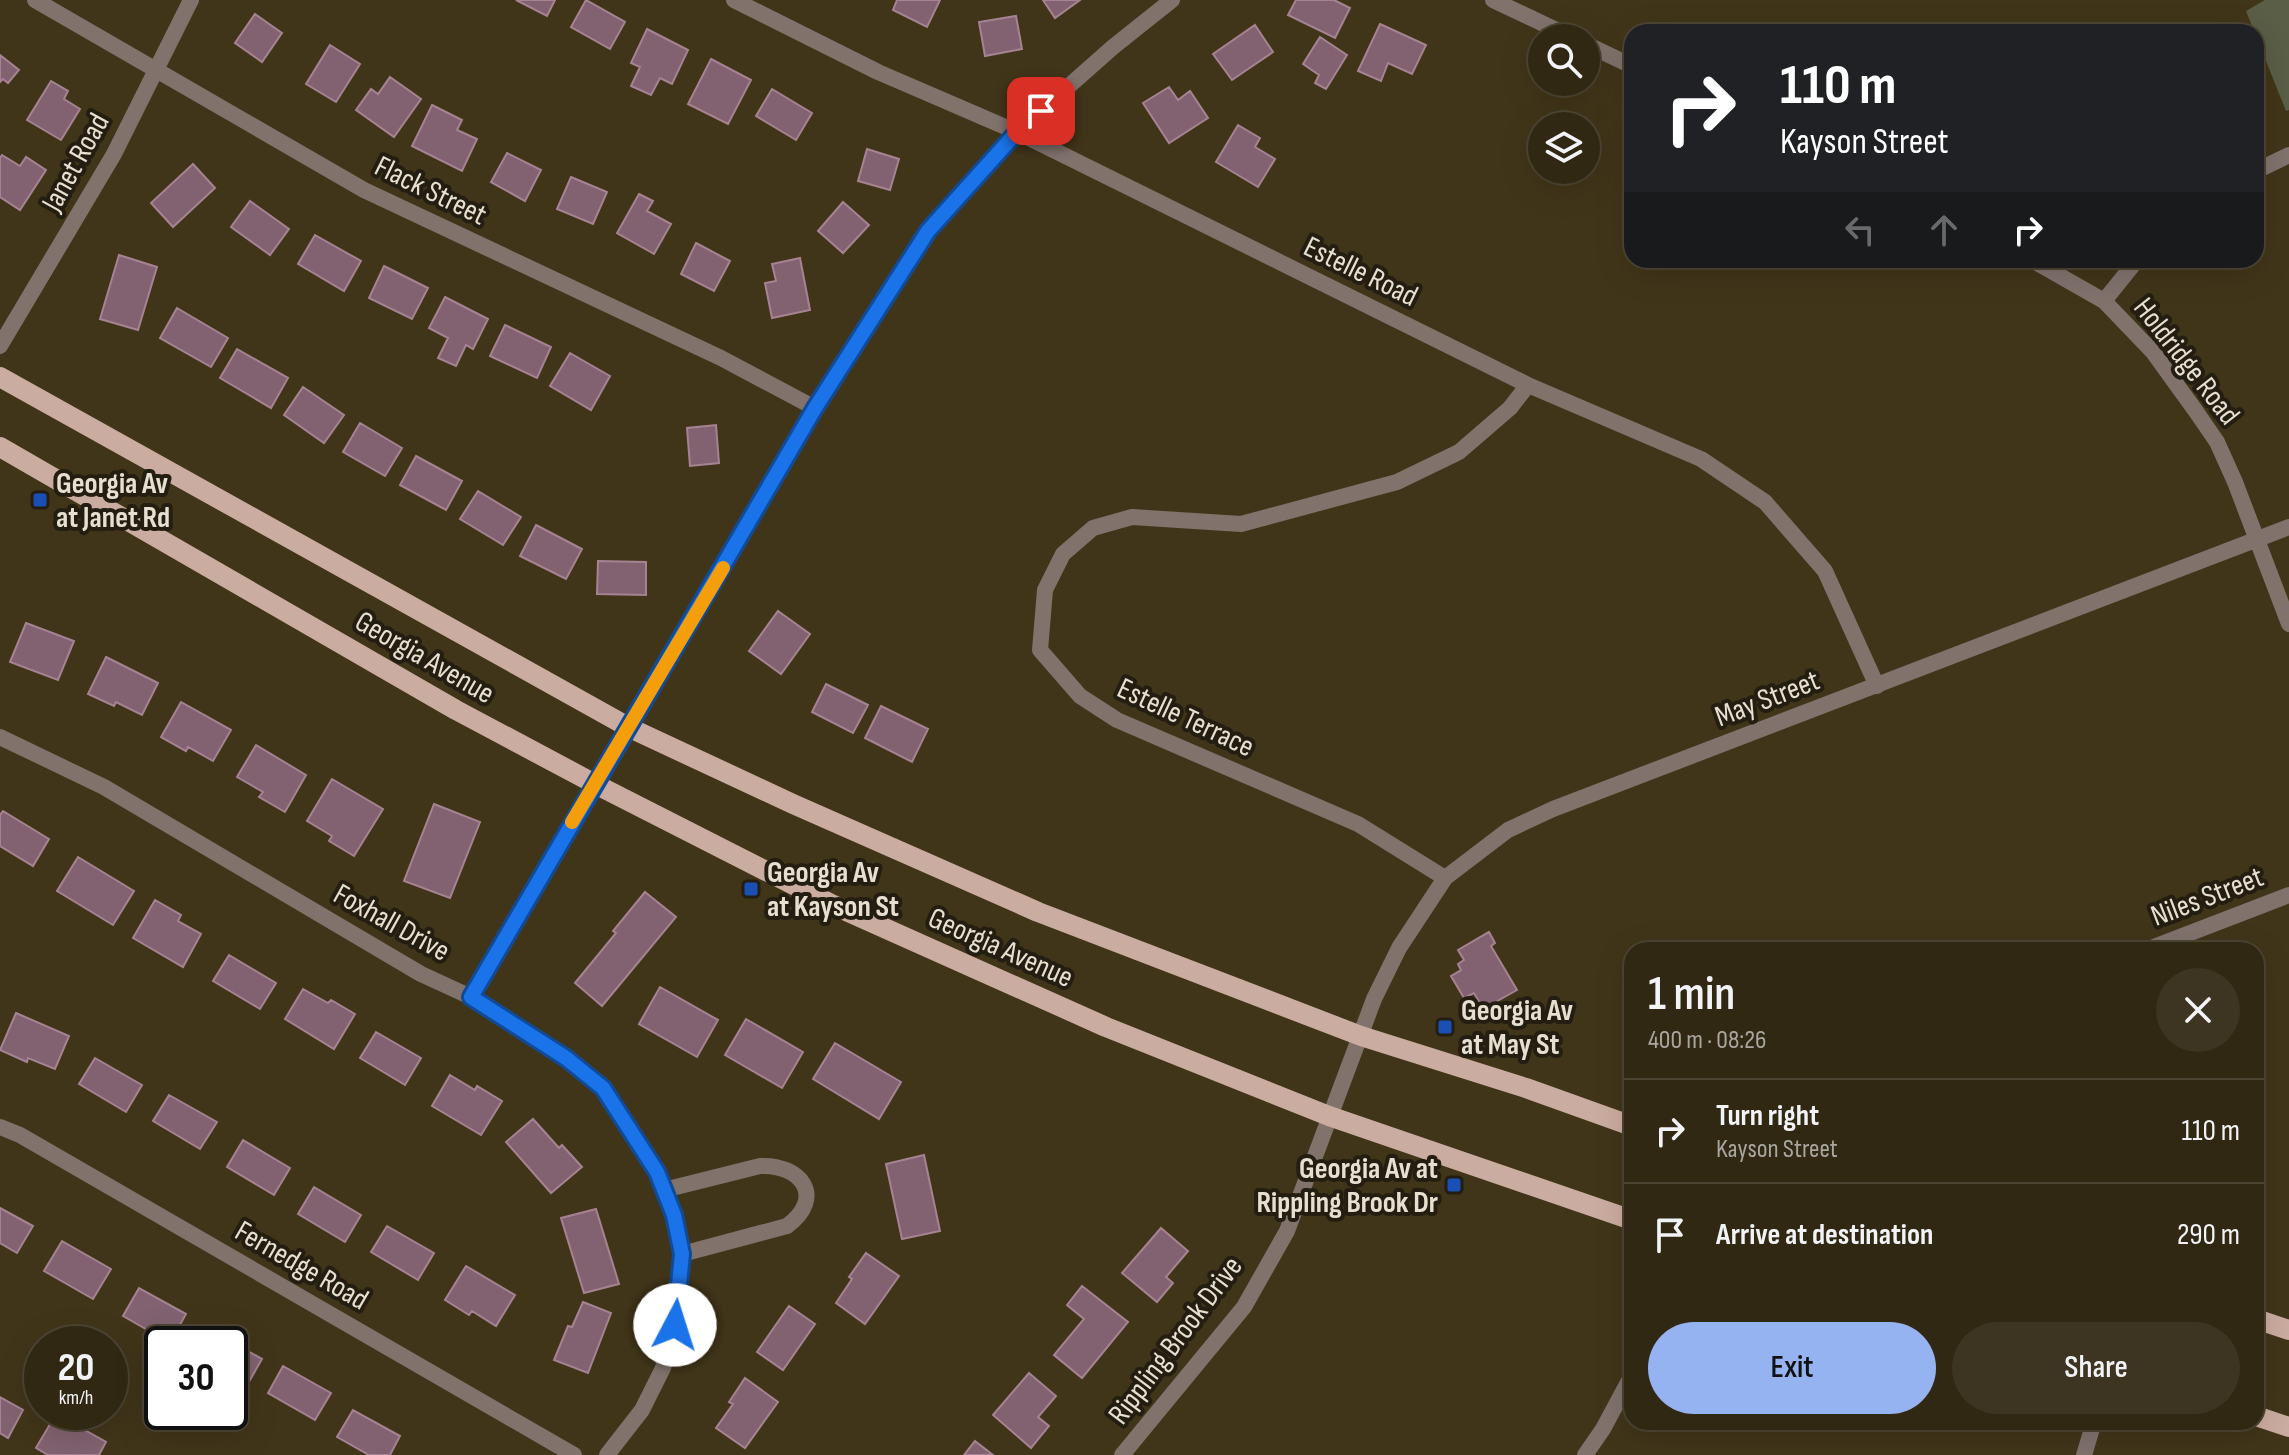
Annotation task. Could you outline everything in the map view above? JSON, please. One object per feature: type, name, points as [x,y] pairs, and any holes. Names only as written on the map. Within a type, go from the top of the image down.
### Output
[{"type":"main road","name":"Georgia Avenue","points":[[0,377],[630,728],[793,804],[1038,912],[1361,1036],[1526,1088],[1624,1123]]},
{"type":"main road","name":"Georgia Avenue","points":[[0,447],[456,710],[833,905],[1106,1027],[1329,1116],[1624,1217]]},
{"type":"main road","points":[[2264,1322],[2289,1330]]},
{"type":"main road","points":[[2264,1419],[2289,1427]]},
{"type":"street","name":"Flack Street","points":[[35,0],[364,190],[721,358],[815,408]]},
{"type":"street","name":"Janet Road","points":[[0,346],[114,154],[191,0]]},
{"type":"street","name":"Estelle Road","points":[[734,0],[878,72],[1017,132],[1528,385],[1701,459],[1765,502],[1825,571],[1877,686]]},
{"type":"street","points":[[471,997],[815,408],[928,231],[1017,132],[1113,47],[1172,0]]},
{"type":"street","points":[[1493,0],[1544,24]]},
{"type":"street","points":[[1600,51],[1624,62]]},
{"type":"street","points":[[2264,167],[2289,155]]},
{"type":"street","name":"Holdridge Road","points":[[2046,268],[2104,301],[2153,352],[2217,442],[2289,624]]},
{"type":"street","points":[[2104,301],[2131,268]]},
{"type":"street","name":"Estelle Terrace","points":[[1445,878],[1358,824],[1117,720],[1080,696],[1040,650],[1045,590],[1063,554],[1093,528],[1132,517],[1241,524],[1397,482],[1459,452],[1510,408],[1528,385]]},
{"type":"street","name":"May Street","points":[[1361,1036],[1374,999],[1399,948],[1445,878],[1508,830],[1553,809],[2289,527]]},
{"type":"street","name":"Foxhall Drive","points":[[0,737],[104,787],[421,974],[471,997],[566,1058],[603,1088],[657,1172],[674,1215],[682,1254],[675,1325],[663,1368],[642,1410],[607,1455]]},
{"type":"street","name":"Niles Street","points":[[2167,942],[2289,895]]},
{"type":"street","name":"Rippling Brook Drive","points":[[1122,1455],[1244,1307],[1287,1231],[1361,1036]]},
{"type":"street","name":"Fernedge Road","points":[[0,1127],[20,1135],[574,1455]]},
{"type":"street","points":[[664,1190],[775,1165],[796,1175],[805,1186],[808,1200],[801,1216],[787,1226],[682,1254]]},
{"type":"street","points":[[1585,1455],[1624,1390]]},
{"type":"street","points":[[2084,1455],[2092,1430]]},
{"type":"green space","points":[[2265,0],[2289,0],[2289,110],[2286,111],[2264,56],[2264,24],[2251,24],[2246,11]]},
{"type":"building","points":[[516,0],[555,0],[547,16]]},
{"type":"building","points":[[586,0],[625,22],[610,49],[571,27]]},
{"type":"building","points":[[897,0],[940,0],[927,27],[893,10]]},
{"type":"building","points":[[1043,0],[1080,0],[1055,18]]},
{"type":"building","points":[[1296,0],[1334,0],[1350,8],[1335,38],[1288,15]]},
{"type":"building","points":[[255,14],[282,33],[262,62],[235,43]]},
{"type":"building","points":[[1016,16],[1022,49],[985,56],[979,22]]},
{"type":"building","points":[[1380,24],[1426,45],[1412,74],[1388,63],[1381,81],[1358,71]]},
{"type":"building","points":[[1255,25],[1273,52],[1232,80],[1213,54]]},
{"type":"building","points":[[647,29],[688,50],[672,84],[660,78],[651,95],[631,86],[640,67],[631,63]]},
{"type":"building","points":[[1320,37],[1347,55],[1326,89],[1315,83],[1319,75],[1303,64]]},
{"type":"building","points":[[330,45],[360,64],[336,102],[306,84]]},
{"type":"building","points":[[0,55],[19,70],[8,83],[3,79],[0,82]]},
{"type":"building","points":[[711,59],[751,80],[728,124],[688,104]]},
{"type":"building","points":[[390,77],[421,99],[394,137],[356,110],[371,89],[378,94]]},
{"type":"building","points":[[51,81],[68,91],[64,99],[80,109],[61,140],[27,120]]},
{"type":"building","points":[[1169,87],[1178,100],[1190,91],[1208,118],[1169,143],[1143,103]]},
{"type":"building","points":[[772,89],[812,113],[796,140],[756,116]]},
{"type":"building","points":[[432,105],[462,120],[457,130],[477,139],[462,171],[412,146]]},
{"type":"building","points":[[1238,125],[1260,138],[1255,147],[1275,159],[1258,187],[1216,162]]},
{"type":"building","points":[[867,149],[899,159],[890,190],[858,181]]},
{"type":"building","points":[[507,153],[541,170],[525,201],[491,182]]},
{"type":"building","points":[[2,155],[20,166],[26,157],[46,170],[20,210],[0,197]]},
{"type":"building","points":[[193,164],[215,188],[173,227],[151,203]]},
{"type":"building","points":[[571,177],[607,192],[593,224],[557,209]]},
{"type":"building","points":[[639,194],[653,201],[647,211],[671,224],[654,254],[617,233]]},
{"type":"building","points":[[250,201],[289,229],[270,255],[231,227]]},
{"type":"building","points":[[843,202],[869,225],[843,253],[818,231]]},
{"type":"building","points":[[315,235],[361,261],[344,291],[298,264]]},
{"type":"building","points":[[696,243],[730,261],[714,291],[681,274]]},
{"type":"building","points":[[119,255],[157,267],[138,330],[100,319]]},
{"type":"building","points":[[800,258],[810,310],[772,318],[765,283],[776,281],[772,264]]},
{"type":"building","points":[[384,266],[428,288],[412,319],[369,298]]},
{"type":"building","points":[[445,297],[488,319],[473,349],[466,345],[456,366],[438,358],[448,338],[429,328]]},
{"type":"building","points":[[177,308],[228,338],[211,367],[160,338]]},
{"type":"building","points":[[505,325],[551,347],[537,378],[490,356]]},
{"type":"building","points":[[237,349],[288,378],[271,408],[220,378]]},
{"type":"building","points":[[570,353],[610,376],[591,410],[550,386]]},
{"type":"building","points":[[303,387],[344,415],[324,443],[284,415]]},
{"type":"building","points":[[360,423],[402,448],[385,476],[343,452]]},
{"type":"building","points":[[716,425],[719,463],[690,466],[687,428]]},
{"type":"building","points":[[416,456],[462,481],[446,510],[400,485]]},
{"type":"building","points":[[478,491],[521,517],[503,545],[460,519]]},
{"type":"building","points":[[536,525],[582,549],[566,579],[520,556]]},
{"type":"building","points":[[598,561],[646,562],[646,595],[597,594]]},
{"type":"building","points":[[778,611],[810,634],[781,674],[749,651]]},
{"type":"building","points":[[26,623],[74,641],[58,680],[10,662]]},
{"type":"building","points":[[106,657],[158,683],[142,715],[116,702],[114,706],[88,694]]},
{"type":"building","points":[[826,684],[868,705],[853,733],[812,712]]},
{"type":"building","points":[[181,702],[231,730],[213,761],[161,737]]},
{"type":"building","points":[[881,706],[928,729],[912,762],[865,738]]},
{"type":"building","points":[[256,745],[306,775],[285,812],[259,797],[263,792],[237,777]]},
{"type":"building","points":[[332,779],[383,809],[354,856],[329,841],[332,836],[307,821]]},
{"type":"building","points":[[434,804],[480,822],[450,898],[404,881]]},
{"type":"building","points":[[3,811],[49,839],[33,866],[0,846],[0,815]]},
{"type":"building","points":[[78,857],[134,891],[113,925],[57,891]]},
{"type":"building","points":[[645,892],[676,917],[602,1006],[575,983]]},
{"type":"building","points":[[155,900],[181,915],[178,921],[201,934],[183,967],[133,938]]},
{"type":"building","points":[[1489,932],[1495,943],[1491,946],[1517,990],[1483,1009],[1474,993],[1464,998],[1451,976],[1461,970],[1458,964],[1464,960],[1458,950]]},
{"type":"building","points":[[229,955],[276,983],[260,1009],[213,981]]},
{"type":"building","points":[[660,987],[718,1020],[697,1057],[639,1024]]},
{"type":"building","points":[[303,989],[355,1014],[334,1049],[285,1019]]},
{"type":"building","points":[[16,1013],[69,1036],[55,1069],[28,1058],[27,1062],[0,1050]]},
{"type":"building","points":[[746,1019],[803,1052],[782,1088],[725,1055]]},
{"type":"building","points":[[376,1032],[421,1058],[405,1085],[360,1058]]},
{"type":"building","points":[[835,1043],[901,1082],[879,1119],[813,1079]]},
{"type":"building","points":[[95,1058],[142,1085],[126,1112],[79,1084]]},
{"type":"building","points":[[450,1075],[502,1101],[481,1135],[432,1106]]},
{"type":"building","points":[[169,1095],[217,1122],[200,1149],[153,1121]]},
{"type":"building","points":[[533,1119],[559,1148],[562,1145],[582,1167],[551,1193],[506,1142]]},
{"type":"building","points":[[243,1140],[290,1168],[274,1195],[227,1167]]},
{"type":"building","points":[[924,1155],[940,1231],[902,1239],[886,1164]]},
{"type":"building","points":[[314,1187],[361,1215],[345,1242],[298,1214]]},
{"type":"building","points":[[0,1208],[33,1226],[17,1253],[0,1243]]},
{"type":"building","points":[[596,1209],[619,1284],[584,1293],[561,1218]]},
{"type":"building","points":[[387,1226],[434,1253],[418,1280],[371,1252]]},
{"type":"building","points":[[1161,1228],[1188,1251],[1166,1277],[1173,1283],[1157,1302],[1122,1273]]},
{"type":"building","points":[[62,1241],[111,1269],[93,1299],[44,1271]]},
{"type":"building","points":[[866,1253],[899,1276],[865,1324],[836,1303]]},
{"type":"building","points":[[466,1266],[515,1295],[496,1326],[472,1311],[469,1315],[445,1300]]},
{"type":"building","points":[[1082,1286],[1128,1322],[1082,1378],[1054,1355],[1084,1319],[1067,1305]]},
{"type":"building","points":[[139,1288],[186,1314],[179,1326],[144,1328],[123,1316]]},
{"type":"building","points":[[583,1302],[611,1313],[588,1373],[554,1360],[568,1326],[572,1327]]},
{"type":"building","points":[[789,1306],[815,1324],[783,1370],[757,1352]]},
{"type":"building","points":[[248,1351],[262,1359],[248,1384]]},
{"type":"building","points":[[283,1366],[331,1393],[315,1420],[268,1393]]},
{"type":"building","points":[[1029,1373],[1056,1396],[1038,1417],[1049,1426],[1031,1448],[993,1415]]},
{"type":"building","points":[[745,1378],[778,1402],[745,1448],[716,1428],[733,1404],[729,1402]]},
{"type":"building","points":[[0,1397],[23,1410],[8,1438],[0,1433]]},
{"type":"building","points":[[353,1410],[400,1436],[390,1455],[369,1455],[337,1437]]},
{"type":"building","points":[[47,1430],[85,1430],[106,1442],[99,1455],[48,1455],[36,1448]]},
{"type":"building","points":[[975,1441],[993,1455],[964,1455]]},
{"type":"slow traffic","points":[[572,822],[723,568]]},
{"type":"place","name":"Georgia Av at Janet Rd","points":[[40,500]]},
{"type":"place","name":"Georgia Av at Kayson St","points":[[751,889]]},
{"type":"place","name":"Georgia Av at May St","points":[[1445,1027]]},
{"type":"place","name":"Georgia Av at Rippling Brook Dr","points":[[1454,1185]]},
{"type":"route","points":[[675,1325],[682,1254],[674,1215],[657,1172],[603,1088],[566,1058],[471,997],[815,408],[928,231],[1017,132],[1041,111]]}]
